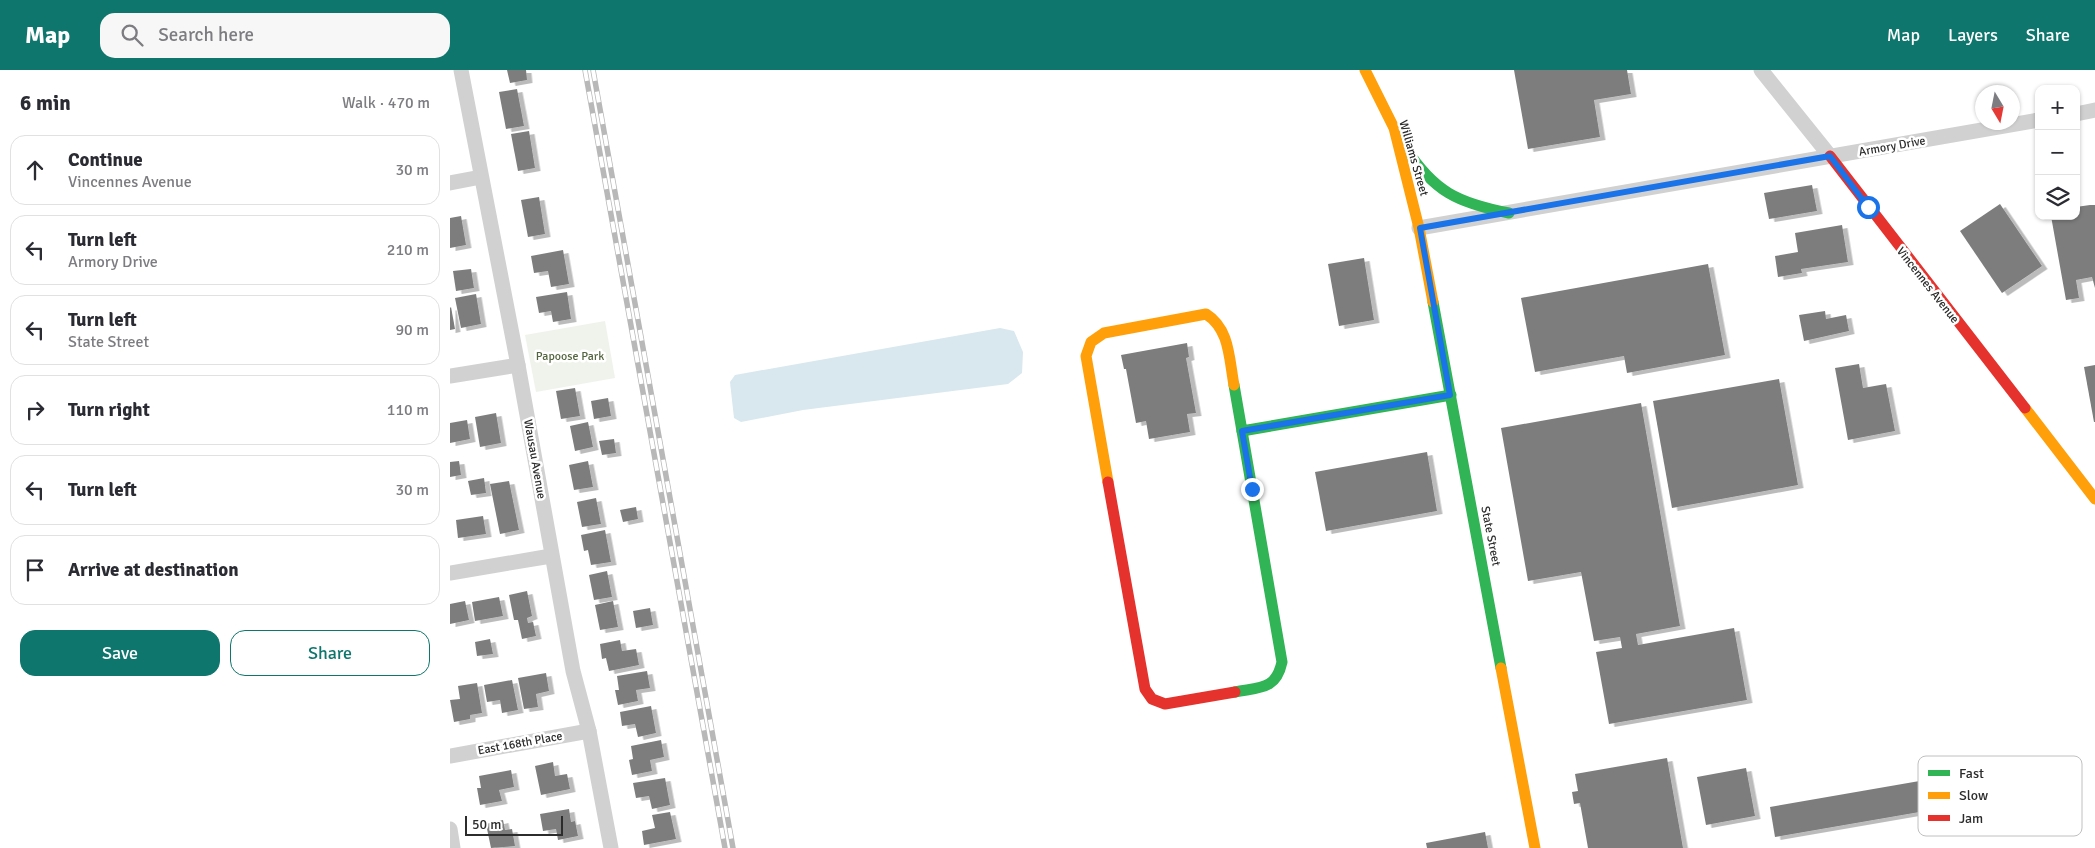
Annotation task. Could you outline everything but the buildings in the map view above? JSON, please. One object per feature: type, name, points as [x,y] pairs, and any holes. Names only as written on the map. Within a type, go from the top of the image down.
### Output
[{"type":"street","name":"Wausau Avenue","points":[[461,70],[518,365],[573,671],[589,731],[611,848]]},
{"type":"street","name":"Williams Street","points":[[1365,70],[1394,128],[1420,228]]},
{"type":"street","name":"Vincennes Avenue","points":[[1761,70],[1830,156],[2095,499]]},
{"type":"street","points":[[2080,113],[2095,110]]},
{"type":"street","name":"Armory Drive","points":[[1420,228],[2035,121]]},
{"type":"street","points":[[1394,128],[1414,163],[1429,181],[1454,200],[1471,206],[1509,213]]},
{"type":"street","points":[[450,182],[481,177]]},
{"type":"street","name":"State Street","points":[[1420,228],[1535,848]]},
{"type":"street","points":[[1206,314],[1218,321],[1224,333],[1242,431],[1282,662],[1279,675],[1268,686],[1165,704],[1152,699],[1145,689],[1086,356],[1091,342],[1104,333],[1206,314]]},
{"type":"street","points":[[450,376],[518,365]]},
{"type":"street","points":[[1242,431],[1450,395]]},
{"type":"street","points":[[450,573],[551,556]]},
{"type":"street","name":"East 168th Place","points":[[450,756],[589,731]]},
{"type":"street","points":[[450,829],[453,848]]},
{"type":"green space","name":"Papoose Park","points":[[605,321],[615,378],[536,392],[525,335]]},
{"type":"shaded area","points":[[1000,328],[1014,331],[1023,352],[1022,373],[1008,384],[803,410],[741,422],[734,418],[730,382],[735,375]]},
{"type":"railway","points":[[585,70],[725,848]]},
{"type":"railway","points":[[593,70],[733,848]]},
{"type":"traffic: fast","points":[[1405,147],[1426,175],[1449,193],[1475,205],[1509,213]]},
{"type":"traffic: fast","points":[[1433,302],[1501,668]]},
{"type":"traffic: fast","points":[[1234,385],[1242,431],[1451,395]]},
{"type":"traffic: fast","points":[[1235,692],[1266,686],[1276,678],[1282,662],[1242,431]]},
{"type":"traffic: slow","points":[[1365,70],[1394,128],[1419,228],[1433,302]]},
{"type":"traffic: slow","points":[[1108,482],[1086,356],[1091,342],[1104,333],[1206,314],[1214,320],[1224,336],[1234,385]]},
{"type":"traffic: slow","points":[[2025,408],[2095,499]]},
{"type":"traffic: slow","points":[[1501,668],[1535,848]]},
{"type":"traffic: jam","points":[[1830,156],[2025,408]]},
{"type":"traffic: jam","points":[[1108,482],[1145,689],[1152,699],[1165,704],[1235,692]]},
{"type":"route","points":[[1252,489],[1242,431],[1450,395],[1420,228],[1830,156],[1868,207]]}]
